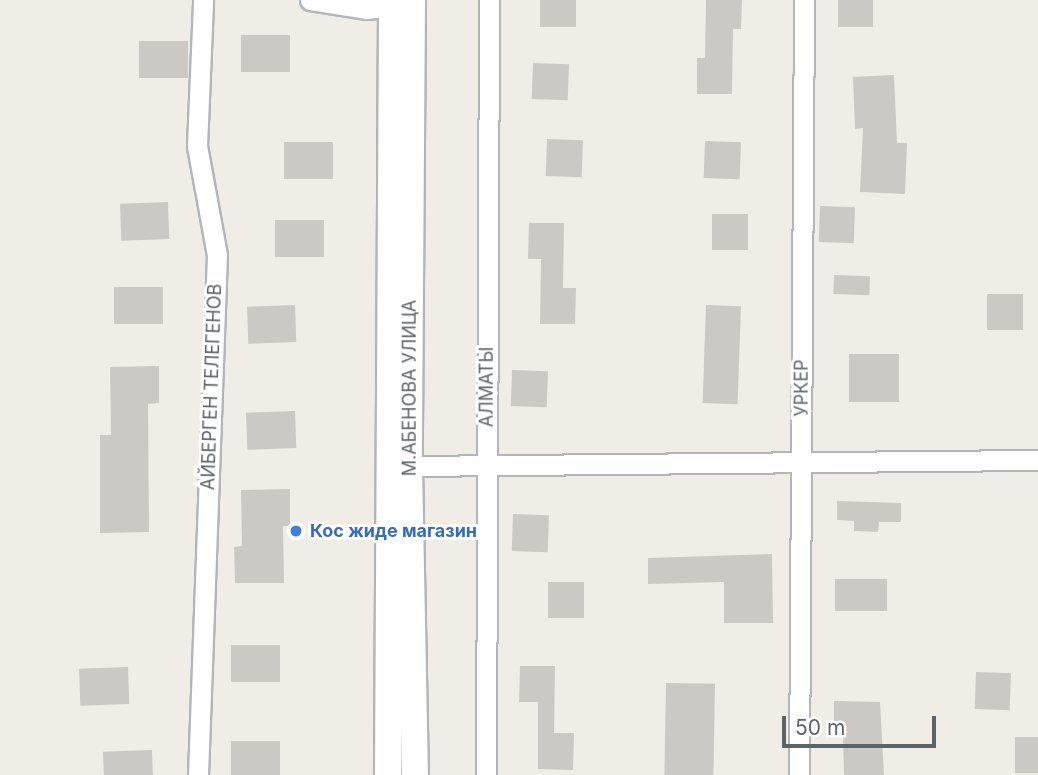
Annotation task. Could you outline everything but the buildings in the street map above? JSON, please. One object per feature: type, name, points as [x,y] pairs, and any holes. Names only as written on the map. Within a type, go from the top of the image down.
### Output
[{"type":"main road","name":"М.АБЕНОВА УЛИЦА","points":[[399,2],[415,775]]},
{"type":"main road","name":"М.АБЕНОВА УЛИЦА","points":[[388,775],[399,2]]},
{"type":"street","name":"АЙБЕРГЕН ТЕЛЕГЕНОВ","points":[[198,775],[217,255],[197,146],[203,0]]},
{"type":"street","points":[[310,0],[367,9],[399,2]]},
{"type":"street","name":"АЛМАТЫ","points":[[486,775],[489,0]]},
{"type":"street","name":"УРКЕР","points":[[799,775],[804,0]]},
{"type":"street","points":[[409,466],[487,463],[1038,460]]},
{"type":"place","name":"Кос жиде магазин","points":[[296,531]]}]
